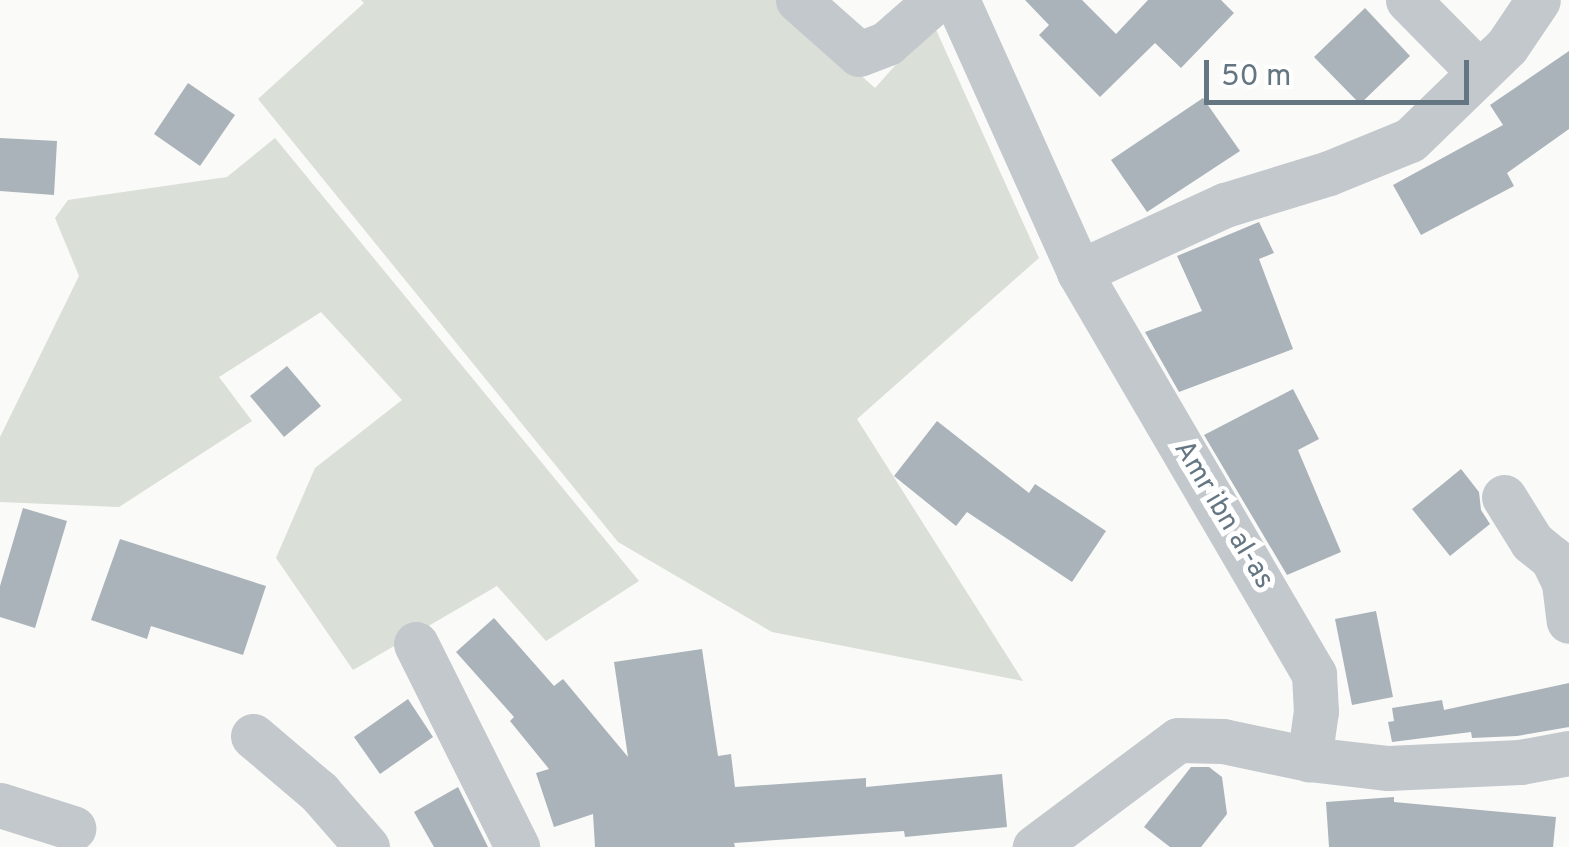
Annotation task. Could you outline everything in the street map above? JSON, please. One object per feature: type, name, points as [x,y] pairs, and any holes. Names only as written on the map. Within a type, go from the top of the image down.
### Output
[{"type":"street","points":[[798,0],[859,54],[887,43],[936,0]]},
{"type":"street","name":"Amr ibn al-as","points":[[957,0],[1079,272],[1314,674],[1316,712],[1309,760]]},
{"type":"street","points":[[1408,0],[1479,72]]},
{"type":"street","points":[[1079,272],[1225,205],[1329,172],[1410,140],[1507,46],[1538,0]]},
{"type":"street","points":[[1504,498],[1532,542],[1552,558],[1564,583],[1569,622]]},
{"type":"street","points":[[416,644],[517,847]]},
{"type":"street","points":[[253,736],[319,792],[368,847]]},
{"type":"street","points":[[1036,847],[1178,740],[1223,741],[1309,760],[1388,768],[1520,762],[1569,753]]},
{"type":"street","points":[[0,806],[73,828]]},
{"type":"shaded area","points":[[361,0],[776,0],[875,88],[933,23],[1039,258],[857,419],[1023,681],[772,632],[618,542],[258,99],[364,3]]},
{"type":"shaded area","points":[[275,138],[639,581],[546,641],[497,586],[353,670],[276,558],[315,468],[402,400],[321,312],[219,377],[252,421],[119,507],[0,502],[0,437],[79,276],[55,218],[68,200],[227,177]]},
{"type":"building","points":[[1025,0],[1082,0],[1116,34],[1148,0],[1221,0],[1234,13],[1181,68],[1155,43],[1100,97],[1039,35],[1049,25]]},
{"type":"building","points":[[1365,8],[1410,56],[1360,104],[1314,57]]},
{"type":"building","points":[[1569,51],[1569,129],[1507,173],[1514,186],[1421,235],[1393,185],[1503,125],[1490,105]]},
{"type":"building","points":[[188,83],[235,115],[200,166],[154,134]]},
{"type":"building","points":[[1203,98],[1240,151],[1147,212],[1111,160]]},
{"type":"building","points":[[0,138],[57,141],[54,195],[0,191]]},
{"type":"building","points":[[1259,222],[1274,253],[1259,259],[1293,349],[1179,392],[1145,332],[1202,311],[1177,256]]},
{"type":"building","points":[[287,366],[321,406],[284,437],[250,396]]},
{"type":"building","points":[[1293,389],[1319,439],[1298,450],[1341,552],[1287,575],[1204,435]]},
{"type":"building","points":[[937,421],[1029,493],[1035,484],[1106,531],[1072,582],[967,512],[956,526],[894,476]]},
{"type":"building","points":[[1461,469],[1479,492],[1481,510],[1490,524],[1450,556],[1412,509]]},
{"type":"building","points":[[23,508],[67,521],[35,628],[0,617],[0,586]]},
{"type":"building","points":[[120,539],[266,586],[243,655],[151,626],[147,639],[91,620]]},
{"type":"building","points":[[1376,611],[1393,697],[1352,705],[1335,619]]},
{"type":"building","points":[[494,618],[554,686],[563,679],[628,757],[614,662],[702,649],[718,756],[731,754],[735,787],[866,778],[866,787],[1002,774],[1007,827],[905,837],[904,831],[734,843],[735,847],[595,847],[593,814],[554,827],[536,773],[549,769],[510,721],[514,717],[456,652]]},
{"type":"building","points":[[1569,683],[1569,727],[1517,736],[1472,738],[1471,732],[1392,742],[1388,722],[1394,721],[1392,708],[1442,700],[1444,710]]},
{"type":"building","points":[[408,699],[433,737],[380,774],[354,737]]},
{"type":"building","points":[[1191,767],[1209,767],[1222,777],[1227,814],[1201,847],[1170,847],[1144,827]]},
{"type":"building","points":[[458,787],[488,847],[434,847],[414,812]]},
{"type":"building","points":[[1394,797],[1394,802],[1556,817],[1553,847],[1329,847],[1326,802]]}]
